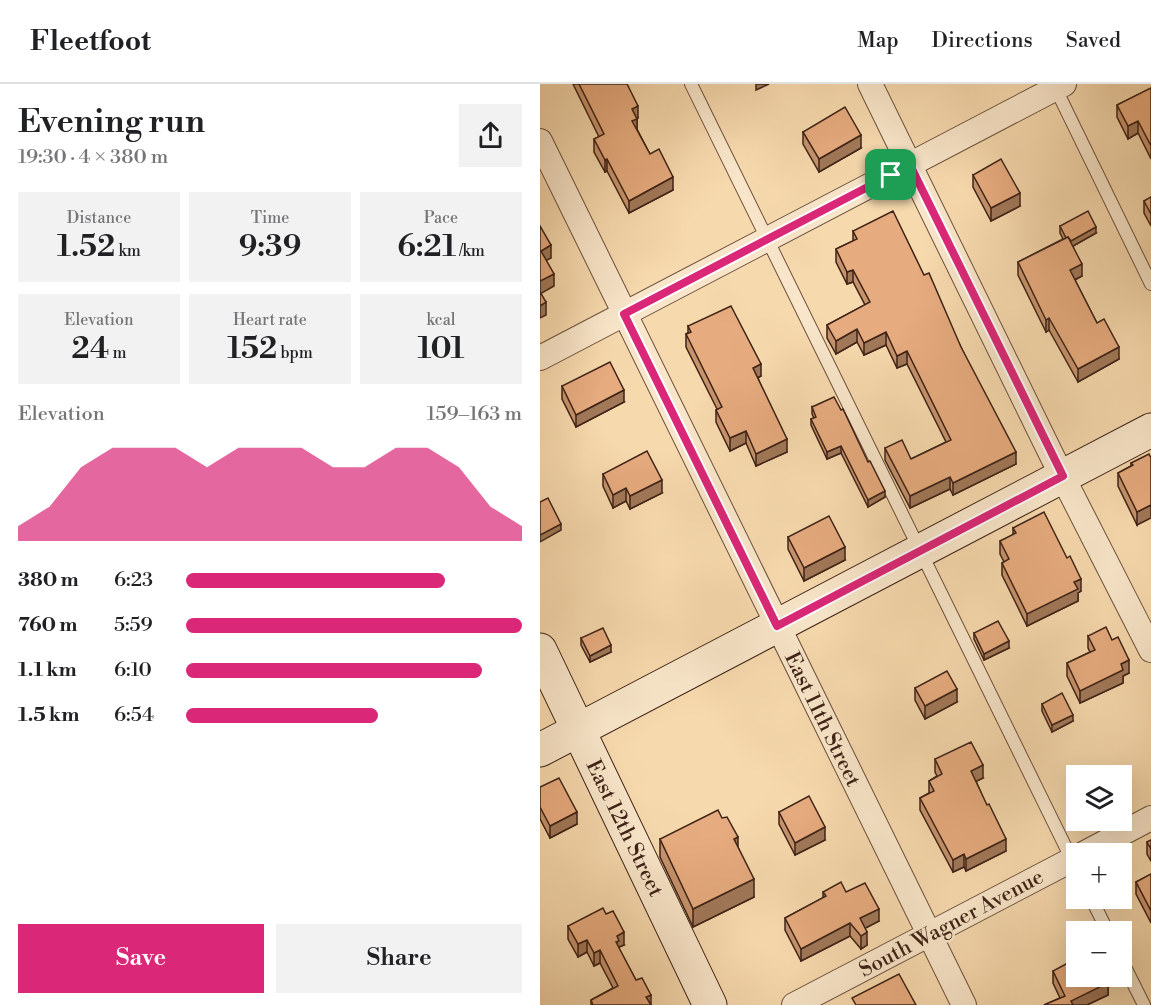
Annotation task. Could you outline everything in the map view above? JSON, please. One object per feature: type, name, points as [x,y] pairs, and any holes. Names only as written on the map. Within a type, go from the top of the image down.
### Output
[{"type":"street","points":[[870,84],[1151,650]]},
{"type":"street","points":[[540,358],[1057,86]]},
{"type":"street","name":"East 11th Street","points":[[540,141],[964,1005]]},
{"type":"street","points":[[540,750],[1151,429]]},
{"type":"street","name":"East 12th Street","points":[[540,650],[710,1005]]},
{"type":"street","name":"South Wagner Avenue","points":[[1107,843],[1151,818]]},
{"type":"street","name":"South Wagner Avenue","points":[[794,1005],[1066,866]]},
{"type":"lane","points":[[691,84],[920,551],[1068,843]]},
{"type":"lane","points":[[1057,86],[1151,284]]},
{"type":"lane","points":[[1132,981],[1144,1005]]},
{"type":"building","points":[[579,84],[627,84],[638,106],[632,109],[637,119],[632,121],[650,154],[659,149],[673,177],[629,201],[594,139],[604,134]]},
{"type":"building","points":[[1151,88],[1151,146],[1138,121],[1128,126],[1117,105]]},
{"type":"building","points":[[845,107],[861,135],[819,159],[803,132]]},
{"type":"building","points":[[1001,159],[1020,193],[991,208],[973,175]]},
{"type":"building","points":[[1151,197],[1151,214],[1144,201]]},
{"type":"building","points":[[893,211],[924,275],[929,273],[961,347],[1016,452],[953,483],[950,477],[910,496],[885,448],[902,440],[911,459],[951,440],[907,351],[897,356],[886,332],[864,343],[857,329],[836,341],[827,325],[870,302],[853,270],[847,272],[836,249],[857,239],[853,231]]},
{"type":"building","points":[[1088,211],[1096,227],[1071,241],[1068,237],[1066,238],[1060,226]]},
{"type":"building","points":[[540,226],[551,245],[541,251],[554,274],[540,281]]},
{"type":"building","points":[[1068,237],[1082,264],[1070,270],[1097,323],[1104,319],[1119,347],[1078,369],[1049,318],[1046,320],[1018,262]]},
{"type":"building","points":[[540,292],[546,302],[540,306]]},
{"type":"building","points":[[731,306],[761,364],[753,368],[787,439],[756,454],[746,431],[730,438],[716,410],[722,407],[686,334],[691,332],[688,326]]},
{"type":"building","points":[[610,362],[624,390],[576,415],[562,386]]},
{"type":"building","points":[[834,397],[841,410],[843,409],[868,462],[870,461],[885,491],[868,500],[841,446],[827,452],[811,419],[816,417],[812,407]]},
{"type":"building","points":[[647,451],[662,480],[630,496],[626,488],[613,495],[603,474]]},
{"type":"building","points":[[1149,454],[1151,458],[1151,505],[1137,512],[1118,473]]},
{"type":"building","points":[[548,498],[561,524],[540,535],[540,502]]},
{"type":"building","points":[[1044,512],[1067,558],[1070,556],[1081,579],[1074,582],[1078,589],[1027,614],[1002,563],[1009,559],[1000,541],[1016,533],[1013,528]]},
{"type":"building","points":[[829,516],[845,547],[804,568],[788,537]]},
{"type":"building","points":[[998,621],[1009,641],[984,654],[974,633]]},
{"type":"building","points":[[1106,627],[1112,640],[1118,637],[1129,660],[1121,664],[1123,670],[1080,691],[1067,663],[1095,650],[1088,636]]},
{"type":"building","points":[[603,628],[611,645],[590,656],[581,638]]},
{"type":"building","points":[[947,671],[957,689],[925,706],[915,688]]},
{"type":"building","points":[[1062,693],[1073,715],[1052,725],[1042,704]]},
{"type":"building","points":[[971,742],[983,765],[971,771],[1006,839],[966,859],[964,854],[953,860],[920,798],[934,791],[929,781],[942,774],[935,759]]},
{"type":"building","points":[[559,778],[577,812],[550,826],[540,807],[540,787]]},
{"type":"building","points":[[809,796],[825,827],[795,843],[779,812]]},
{"type":"building","points":[[718,810],[722,818],[727,817],[738,837],[734,839],[754,879],[693,909],[660,839]]},
{"type":"building","points":[[1151,874],[1151,911],[1136,882]]},
{"type":"building","points":[[841,882],[846,892],[865,883],[879,909],[860,918],[867,932],[861,936],[850,923],[801,949],[785,918],[826,896],[823,892]]},
{"type":"building","points":[[603,908],[606,914],[613,911],[624,932],[617,936],[619,941],[616,942],[636,980],[642,978],[651,995],[646,997],[651,1005],[593,1005],[591,1000],[618,986],[600,950],[594,953],[587,940],[578,944],[568,926]]},
{"type":"building","points":[[1066,964],[1066,987],[1100,987],[1071,1001],[1073,1005],[1044,1005],[1065,996],[1053,971]]},
{"type":"building","points":[[899,974],[916,1005],[856,1005],[852,998]]},
{"type":"route","points":[[910,165],[1063,476],[777,626],[624,314],[891,175],[910,165]]}]
